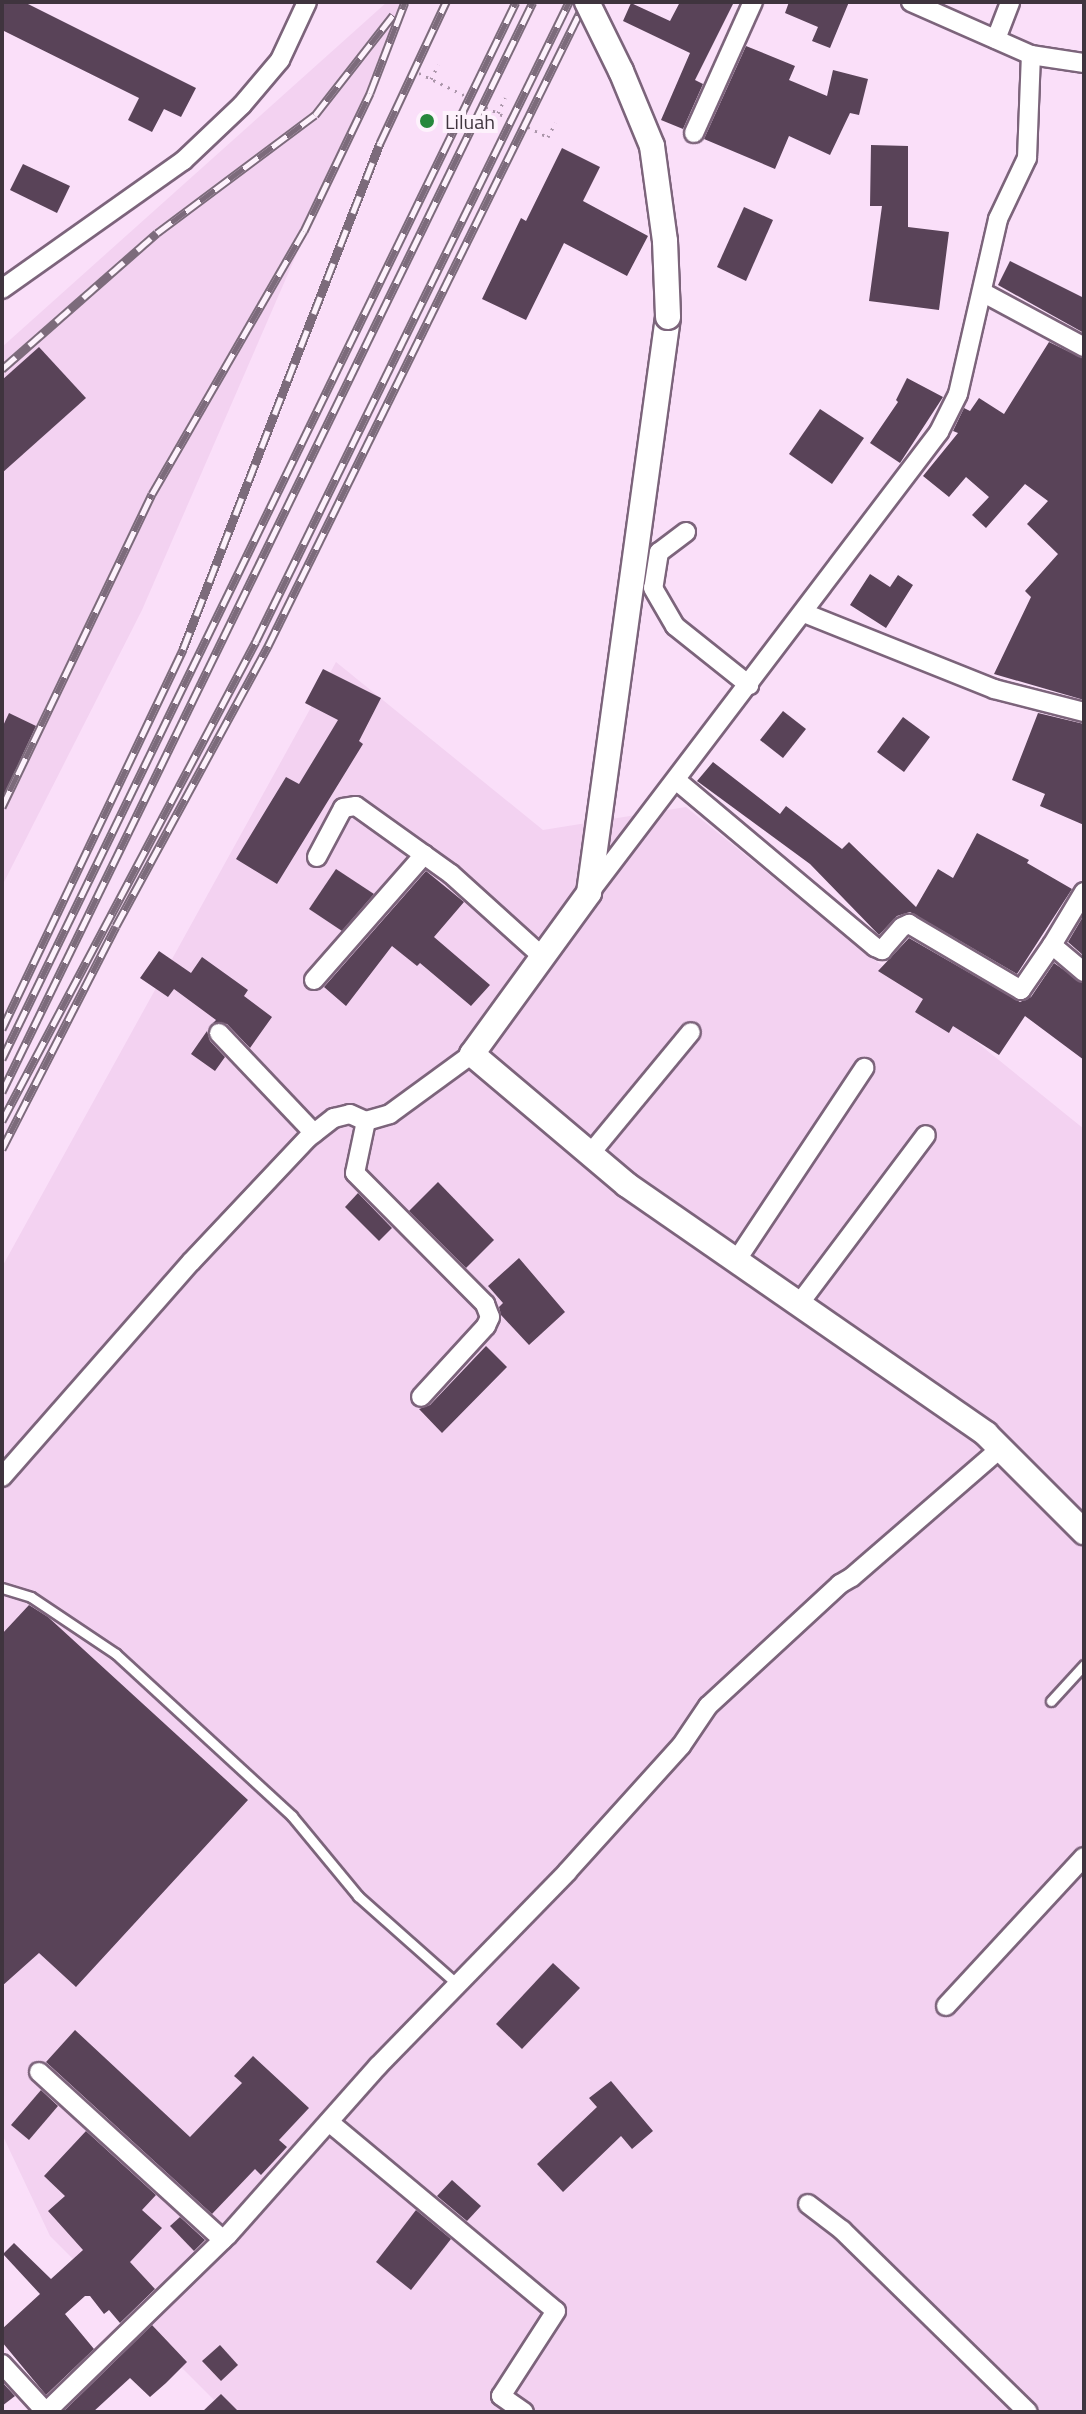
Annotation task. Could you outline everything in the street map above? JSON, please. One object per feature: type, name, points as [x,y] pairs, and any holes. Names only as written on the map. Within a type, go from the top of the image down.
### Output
[{"type":"street","points":[[2,289],[183,161],[242,105],[280,60],[307,2]]},
{"type":"street","points":[[587,2],[652,146],[665,241],[668,317],[589,893]]},
{"type":"street","points":[[694,133],[753,2]]},
{"type":"street","points":[[911,2],[1031,55],[1084,63]]},
{"type":"street","points":[[996,39],[1010,2]]},
{"type":"street","points":[[2,1477],[191,1262],[314,1133],[334,1118],[350,1114],[366,1121],[390,1114],[472,1054],[589,893],[939,432],[958,394],[998,219],[1027,158],[1031,55]]},
{"type":"street","points":[[982,292],[1084,347]]},
{"type":"street","points":[[686,532],[659,552],[653,588],[675,626],[749,685]]},
{"type":"street","points":[[804,613],[994,689],[1084,712]]},
{"type":"street","points":[[676,780],[882,950],[902,927],[909,924],[1021,990],[1081,902]]},
{"type":"street","points":[[317,857],[343,808],[351,804],[424,855],[543,957]]},
{"type":"street","points":[[314,980],[424,855]]},
{"type":"street","points":[[1052,945],[1084,972]]},
{"type":"street","points":[[590,1154],[691,1032]]},
{"type":"street","points":[[219,1033],[314,1133]]},
{"type":"street","points":[[472,1054],[627,1185],[986,1434],[1084,1532]]},
{"type":"street","points":[[736,1261],[864,1068]]},
{"type":"street","points":[[366,1121],[355,1173],[485,1304],[490,1317],[486,1326],[421,1397]]},
{"type":"street","points":[[799,1304],[926,1135]]},
{"type":"street","points":[[2,2364],[46,2411],[223,2240],[329,2122],[608,1827],[681,1746],[708,1706],[840,1584],[1000,1449]]},
{"type":"street","points":[[946,2006],[1084,1857]]},
{"type":"street","points":[[39,2072],[223,2240]]},
{"type":"street","points":[[329,2122],[556,2311],[501,2396],[524,2412]]},
{"type":"street","points":[[808,2204],[842,2230],[1028,2412]]},
{"type":"lane","points":[[2,1588],[31,1597],[116,1654],[292,1816],[358,1896],[458,1985]]},
{"type":"lane","points":[[1051,1701],[1084,1665]]},
{"type":"path","points":[[431,79],[438,65]]},
{"type":"path","points":[[419,73],[466,96]]},
{"type":"path","points":[[498,113],[505,98]]},
{"type":"path","points":[[486,107],[508,118]]},
{"type":"path","points":[[528,127],[548,137],[555,123]]},
{"type":"shaded area","points":[[387,2],[406,2],[142,610],[2,886],[2,347]]},
{"type":"shaded area","points":[[336,662],[543,830],[686,807],[1084,1129],[1084,2412],[226,2412],[50,2236],[2,2134],[2,1267]]},
{"type":"building","points":[[2,2],[24,2],[196,88],[181,117],[164,109],[152,132],[128,120],[139,98],[2,30]]},
{"type":"building","points":[[680,2],[734,2],[695,80],[703,84],[683,129],[661,120],[690,53],[623,21],[631,3],[670,21]]},
{"type":"building","points":[[789,2],[849,2],[830,48],[812,41],[818,27],[785,13]]},
{"type":"building","points":[[746,46],[795,66],[789,80],[827,96],[833,70],[868,79],[859,115],[850,113],[830,155],[789,136],[775,169],[704,139]]},
{"type":"building","points":[[871,145],[908,146],[908,227],[949,232],[939,310],[869,301],[882,206],[870,206]]},
{"type":"building","points":[[562,148],[600,167],[583,201],[648,236],[627,276],[564,243],[526,320],[482,299],[521,218],[526,221]]},
{"type":"building","points":[[23,164],[70,186],[57,213],[10,190]]},
{"type":"building","points":[[744,207],[773,220],[746,281],[717,267]]},
{"type":"building","points":[[1010,261],[1084,298],[1084,333],[998,285]]},
{"type":"building","points":[[1049,342],[1084,359],[1084,700],[994,674],[1031,597],[1025,591],[1058,554],[1027,524],[1048,501],[1025,484],[986,528],[972,515],[989,497],[966,477],[949,497],[923,476],[958,433],[953,431],[964,408],[970,411],[979,398],[1004,414]]},
{"type":"building","points":[[39,347],[86,398],[2,473],[2,380]]},
{"type":"building","points":[[907,378],[943,397],[900,463],[870,443],[898,402],[896,400]]},
{"type":"building","points":[[820,409],[864,438],[832,484],[789,454]]},
{"type":"building","points":[[870,574],[890,587],[898,575],[913,585],[886,628],[850,605]]},
{"type":"building","points":[[323,669],[381,698],[359,741],[363,744],[277,884],[236,859],[286,777],[299,784],[338,720],[305,703]]},
{"type":"building","points":[[783,711],[806,729],[783,758],[760,740]]},
{"type":"building","points":[[9,713],[36,726],[2,799],[2,728]]},
{"type":"building","points":[[1038,713],[1084,724],[1084,825],[1040,806],[1045,794],[1012,780]]},
{"type":"building","points":[[903,717],[930,737],[904,772],[877,752]]},
{"type":"building","points":[[713,762],[780,814],[786,806],[842,849],[849,842],[916,907],[938,869],[953,878],[977,833],[1029,860],[1027,863],[1072,889],[1017,974],[910,912],[897,916],[879,935],[810,864],[697,781]]},
{"type":"building","points":[[336,869],[374,894],[342,931],[309,909]]},
{"type":"building","points":[[426,871],[464,902],[434,937],[490,985],[471,1006],[420,963],[417,966],[392,946],[346,1006],[324,987]]},
{"type":"building","points":[[1084,915],[1084,956],[1068,942]]},
{"type":"building","points":[[909,938],[1020,1002],[1031,997],[1054,963],[1084,984],[1084,1060],[1025,1016],[999,1055],[953,1026],[949,1033],[915,1012],[923,999],[878,971]]},
{"type":"building","points":[[159,951],[191,973],[202,957],[248,990],[244,996],[272,1017],[250,1048],[227,1024],[213,1023],[216,1020],[174,989],[168,997],[140,978]]},
{"type":"building","points":[[207,1031],[210,1041],[225,1057],[215,1071],[191,1054]]},
{"type":"building","points":[[438,1182],[494,1240],[466,1268],[409,1211]]},
{"type":"building","points":[[358,1193],[392,1228],[379,1241],[345,1207]]},
{"type":"building","points":[[519,1258],[565,1312],[529,1345],[501,1315],[499,1307],[503,1303],[488,1286]]},
{"type":"building","points":[[486,1346],[507,1367],[442,1433],[419,1409],[430,1405]]},
{"type":"building","points":[[29,1605],[48,1617],[248,1800],[76,1987],[39,1953],[2,1986],[2,1634]]},
{"type":"building","points":[[553,1963],[580,1988],[522,2049],[496,2024]]},
{"type":"building","points":[[75,2030],[190,2137],[242,2083],[234,2076],[253,2056],[309,2108],[279,2140],[287,2147],[261,2175],[255,2169],[212,2214],[46,2062]]},
{"type":"building","points":[[611,2081],[653,2131],[632,2149],[621,2136],[563,2192],[537,2164],[597,2107],[589,2098]]},
{"type":"building","points":[[41,2090],[58,2106],[29,2140],[11,2125]]},
{"type":"building","points":[[86,2131],[156,2195],[142,2210],[162,2228],[130,2262],[155,2289],[120,2323],[109,2310],[104,2314],[90,2296],[85,2296],[65,2314],[94,2349],[46,2395],[2,2342],[2,2329],[40,2294],[3,2254],[14,2243],[51,2279],[83,2250],[48,2211],[65,2196],[44,2176]]},
{"type":"building","points":[[452,2180],[481,2206],[467,2221],[437,2196]]},
{"type":"building","points":[[416,2210],[451,2239],[411,2290],[376,2262]]},
{"type":"building","points":[[180,2217],[205,2240],[194,2251],[170,2226]]},
{"type":"building","points":[[152,2325],[187,2362],[166,2383],[150,2397],[130,2378],[93,2412],[63,2412]]},
{"type":"building","points":[[220,2345],[238,2365],[221,2381],[202,2361]]},
{"type":"building","points":[[2,2382],[15,2396],[2,2406]]},
{"type":"building","points":[[221,2394],[239,2412],[202,2412]]},
{"type":"railway","points":[[2,807],[152,494],[304,231],[370,93],[405,2]]},
{"type":"railway","points":[[2,1029],[183,649],[380,143],[446,2]]},
{"type":"railway","points":[[2,1059],[516,2]]},
{"type":"railway","points":[[2,1092],[533,2]]},
{"type":"railway","points":[[2,1121],[256,641],[569,2]]},
{"type":"railway","points":[[2,1149],[116,926],[268,646],[585,2]]},
{"type":"railway","points":[[2,369],[157,233],[315,115],[393,15]]},
{"type":"place","name":"Liluah","points":[[427,121]]}]
